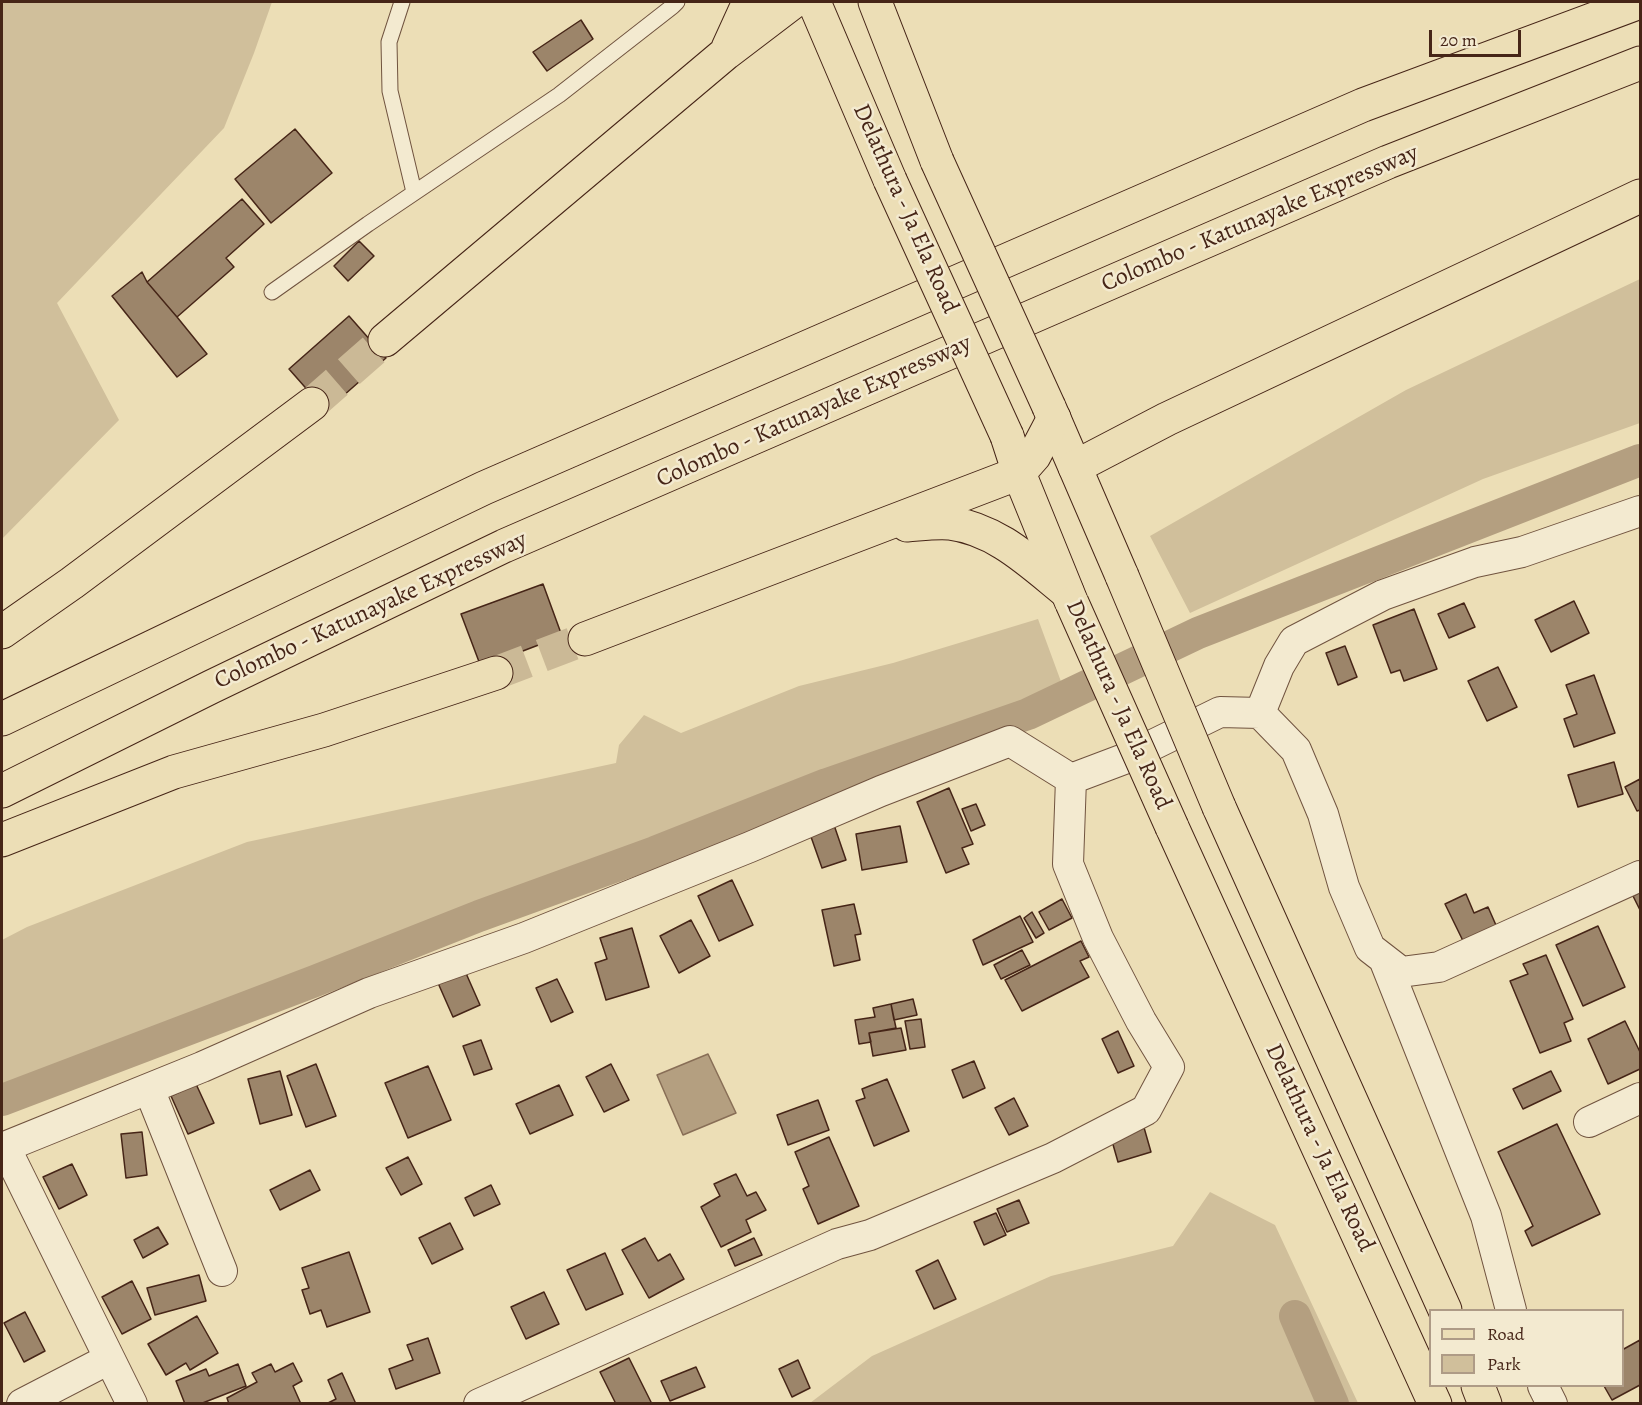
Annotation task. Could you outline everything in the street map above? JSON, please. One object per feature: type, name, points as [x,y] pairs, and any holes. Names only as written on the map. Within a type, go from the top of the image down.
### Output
[{"type":"main road","points":[[726,52],[749,2]]},
{"type":"main road","points":[[385,340],[726,52],[793,2]]},
{"type":"main road","name":"Delathura - Ja Ela Road","points":[[814,2],[890,180],[1007,436],[1019,473],[1070,597],[1172,827],[1435,1404]]},
{"type":"main road","name":"Delathura - Ja Ela Road","points":[[875,2],[937,161],[1075,467],[1219,807],[1444,1309]]},
{"type":"main road","points":[[2,719],[495,483],[1363,105],[1641,2]]},
{"type":"main road","name":"Colombo - Katunayake Expressway","points":[[2,791],[504,546],[1377,167],[1641,63]]},
{"type":"main road","points":[[1075,467],[1167,419],[1641,196]]},
{"type":"main road","points":[[2,632],[72,583],[312,404]]},
{"type":"main road","points":[[585,639],[1019,473],[1034,456],[1051,413]]},
{"type":"main road","points":[[883,526],[946,523],[969,527],[992,535],[1014,549],[1070,597]]},
{"type":"main road","points":[[2,840],[174,772],[324,730],[496,673]]},
{"type":"main road","points":[[1478,1387],[1485,1404]]},
{"type":"street","points":[[1260,713],[1279,666],[1294,641],[1383,595],[1475,561],[1522,552],[1641,511]]},
{"type":"street","points":[[1071,779],[1124,759],[1220,712],[1260,713],[1296,750],[1323,814],[1344,887],[1370,948],[1401,972],[1439,968],[1641,876]]},
{"type":"street","points":[[132,1404],[3,1147],[202,1067],[369,993],[524,938],[750,847],[881,791],[1010,741],[1071,779]]},
{"type":"street","points":[[479,1404],[837,1244],[870,1235],[1053,1158],[1146,1110],[1169,1067],[1141,1021],[1098,938],[1068,864],[1071,779]]},
{"type":"street","points":[[1384,959],[1486,1216],[1510,1309]]},
{"type":"street","points":[[149,1089],[222,1272]]},
{"type":"street","points":[[1589,1122],[1641,1098]]},
{"type":"street","points":[[22,1404],[109,1359]]},
{"type":"street","points":[[1543,1387],[1551,1404]]},
{"type":"lane","points":[[402,2],[389,42],[390,91],[414,192]]},
{"type":"lane","points":[[272,292],[414,192],[559,95],[677,2]]},
{"type":"green space","points":[[2,2],[272,2],[224,128],[57,303],[119,420],[2,539]]},
{"type":"green space","points":[[1640,279],[1640,423],[1483,479],[1190,613],[1150,536],[1406,390]]},
{"type":"green space","points":[[1038,619],[1063,687],[768,792],[516,891],[2,1084],[2,940],[27,927],[247,842],[616,763],[619,745],[644,715],[681,733],[799,686],[893,663]]},
{"type":"green space","points":[[1210,1192],[1275,1225],[1358,1403],[810,1403],[872,1356],[1051,1276],[1173,1246]]},
{"type":"shaded area","points":[[708,1054],[736,1113],[683,1135],[657,1075]]},
{"type":"building","points":[[581,20],[593,39],[547,71],[533,52]]},
{"type":"building","points":[[295,129],[332,173],[271,223],[235,179]]},
{"type":"building","points":[[242,199],[264,224],[226,258],[234,267],[177,317],[147,282]]},
{"type":"building","points":[[359,241],[374,256],[348,281],[334,266]]},
{"type":"building","points":[[142,272],[147,282],[207,354],[177,377],[112,296]]},
{"type":"building","points":[[349,316],[386,358],[326,411],[289,369]]},
{"type":"building","points":[[543,584],[562,636],[481,667],[461,614]]},
{"type":"building","points":[[1574,601],[1589,633],[1551,652],[1535,620]]},
{"type":"building","points":[[1464,603],[1475,627],[1449,638],[1438,614]]},
{"type":"building","points":[[1414,609],[1437,669],[1404,681],[1400,670],[1391,673],[1373,625]]},
{"type":"building","points":[[1345,646],[1357,677],[1338,685],[1326,653]]},
{"type":"building","points":[[1498,667],[1517,707],[1487,721],[1468,681]]},
{"type":"building","points":[[1594,675],[1615,733],[1574,747],[1564,719],[1577,714],[1566,685]]},
{"type":"building","points":[[1614,762],[1623,794],[1578,807],[1568,775]]},
{"type":"building","points":[[1640,779],[1640,810],[1637,811],[1625,787]]},
{"type":"building","points":[[949,788],[973,844],[962,848],[969,864],[946,873],[917,802]]},
{"type":"building","points":[[976,804],[985,825],[971,831],[962,809]]},
{"type":"building","points":[[834,825],[846,860],[822,868],[810,834]]},
{"type":"building","points":[[900,826],[907,862],[862,870],[856,834]]},
{"type":"building","points":[[732,880],[753,925],[719,941],[698,896]]},
{"type":"building","points":[[1640,892],[1640,910],[1633,896]]},
{"type":"building","points":[[1466,894],[1474,913],[1488,907],[1499,932],[1466,947],[1445,904]]},
{"type":"building","points":[[1062,899],[1072,918],[1049,930],[1039,912]]},
{"type":"building","points":[[854,904],[861,934],[855,935],[860,960],[834,966],[822,910]]},
{"type":"building","points":[[1032,912],[1044,933],[1036,938],[1024,918]]},
{"type":"building","points":[[1020,916],[1033,942],[983,965],[973,940]]},
{"type":"building","points":[[691,920],[710,956],[679,973],[660,936]]},
{"type":"building","points":[[1598,926],[1625,987],[1583,1006],[1556,945]]},
{"type":"building","points":[[632,928],[649,987],[606,1000],[595,963],[607,959],[600,938]]},
{"type":"building","points":[[1081,941],[1089,957],[1080,961],[1089,977],[1022,1011],[1005,980]]},
{"type":"building","points":[[1022,950],[1030,965],[1001,979],[994,965]]},
{"type":"building","points":[[1546,955],[1573,1019],[1564,1023],[1571,1041],[1540,1053],[1510,981],[1528,974],[1523,964]]},
{"type":"building","points":[[465,971],[480,1005],[453,1017],[438,983]]},
{"type":"building","points":[[557,979],[573,1012],[551,1022],[536,988]]},
{"type":"building","points":[[913,999],[917,1015],[894,1020],[891,1004]]},
{"type":"building","points":[[891,1004],[896,1028],[869,1033],[871,1042],[859,1044],[855,1020],[875,1017],[873,1008]]},
{"type":"building","points":[[921,1019],[925,1047],[910,1049],[905,1021]]},
{"type":"building","points":[[1625,1021],[1640,1052],[1640,1069],[1608,1084],[1588,1039]]},
{"type":"building","points":[[901,1028],[906,1050],[873,1056],[869,1033]]},
{"type":"building","points":[[1118,1031],[1134,1066],[1118,1073],[1102,1039]]},
{"type":"building","points":[[481,1040],[492,1069],[474,1075],[463,1046]]},
{"type":"building","points":[[974,1061],[985,1088],[963,1098],[952,1070]]},
{"type":"building","points":[[316,1064],[336,1116],[306,1127],[287,1076]]},
{"type":"building","points":[[611,1064],[629,1100],[604,1112],[586,1077]]},
{"type":"building","points":[[428,1066],[451,1120],[408,1138],[385,1083]]},
{"type":"building","points":[[280,1071],[292,1115],[260,1124],[248,1079]]},
{"type":"building","points":[[1551,1071],[1561,1091],[1523,1109],[1513,1089]]},
{"type":"building","points":[[887,1079],[909,1131],[874,1146],[856,1101],[865,1098],[862,1089]]},
{"type":"building","points":[[196,1084],[214,1123],[188,1134],[171,1096]]},
{"type":"building","points":[[559,1085],[573,1115],[530,1134],[516,1104]]},
{"type":"building","points":[[1014,1098],[1028,1126],[1009,1135],[995,1108]]},
{"type":"building","points":[[818,1100],[829,1130],[788,1145],[777,1115]]},
{"type":"building","points":[[1143,1124],[1151,1152],[1118,1162],[1110,1134]]},
{"type":"building","points":[[1557,1124],[1600,1214],[1532,1246],[1525,1231],[1533,1226],[1498,1152]]},
{"type":"building","points":[[142,1132],[147,1175],[126,1178],[121,1134]]},
{"type":"building","points":[[829,1137],[859,1206],[818,1224],[803,1189],[809,1186],[795,1152]]},
{"type":"building","points":[[408,1157],[422,1184],[401,1195],[386,1168]]},
{"type":"building","points":[[72,1164],[87,1195],[59,1209],[43,1177]]},
{"type":"building","points":[[310,1170],[320,1190],[280,1210],[270,1190]]},
{"type":"building","points":[[736,1174],[747,1196],[756,1192],[766,1210],[746,1220],[751,1232],[721,1247],[701,1207],[720,1196],[714,1184]]},
{"type":"building","points":[[491,1185],[500,1204],[474,1216],[465,1198]]},
{"type":"building","points":[[1019,1200],[1029,1223],[1007,1232],[997,1209]]},
{"type":"building","points":[[996,1213],[1006,1235],[984,1245],[974,1222]]},
{"type":"building","points":[[450,1223],[463,1249],[432,1264],[419,1238]]},
{"type":"building","points":[[158,1227],[168,1244],[143,1258],[134,1240]]},
{"type":"building","points":[[645,1238],[658,1261],[670,1254],[684,1279],[649,1298],[622,1250]]},
{"type":"building","points":[[754,1238],[762,1255],[735,1266],[728,1250]]},
{"type":"building","points":[[349,1252],[370,1312],[327,1327],[321,1310],[310,1314],[302,1290],[309,1288],[302,1268]]},
{"type":"building","points":[[605,1253],[623,1294],[586,1310],[567,1270]]},
{"type":"building","points":[[938,1260],[956,1299],[934,1309],[916,1271]]},
{"type":"building","points":[[199,1275],[206,1301],[155,1315],[147,1288]]},
{"type":"building","points":[[132,1281],[151,1319],[122,1334],[102,1297]]},
{"type":"building","points":[[544,1292],[559,1324],[526,1339],[511,1307]]},
{"type":"building","points":[[25,1312],[45,1351],[24,1362],[4,1323]]},
{"type":"building","points":[[197,1316],[218,1353],[190,1370],[186,1363],[166,1375],[148,1344]]},
{"type":"building","points":[[428,1338],[440,1373],[396,1389],[389,1369],[413,1360],[407,1345]]},
{"type":"building","points":[[1640,1340],[1640,1385],[1612,1400],[1605,1387],[1624,1387],[1624,1349]]},
{"type":"building","points":[[629,1358],[652,1404],[616,1404],[600,1372]]},
{"type":"building","points":[[798,1360],[810,1388],[792,1397],[779,1369]]},
{"type":"building","points":[[293,1363],[302,1381],[293,1386],[301,1404],[229,1404],[227,1398],[257,1382],[252,1373],[271,1364],[275,1372]]},
{"type":"building","points":[[238,1364],[246,1386],[200,1404],[185,1404],[176,1381],[206,1369],[209,1376]]},
{"type":"building","points":[[696,1367],[705,1387],[670,1401],[661,1381]]},
{"type":"building","points":[[342,1373],[356,1404],[326,1404],[336,1399],[328,1380]]},
{"type":"waterway","points":[[2,1100],[479,916],[655,852],[827,784],[1028,714],[1198,633],[1640,460]]},
{"type":"waterway","points":[[1295,1316],[1333,1404]]},
{"type":"tunnel","points":[[312,404],[385,340]]},
{"type":"tunnel","points":[[496,673],[585,639]]}]
